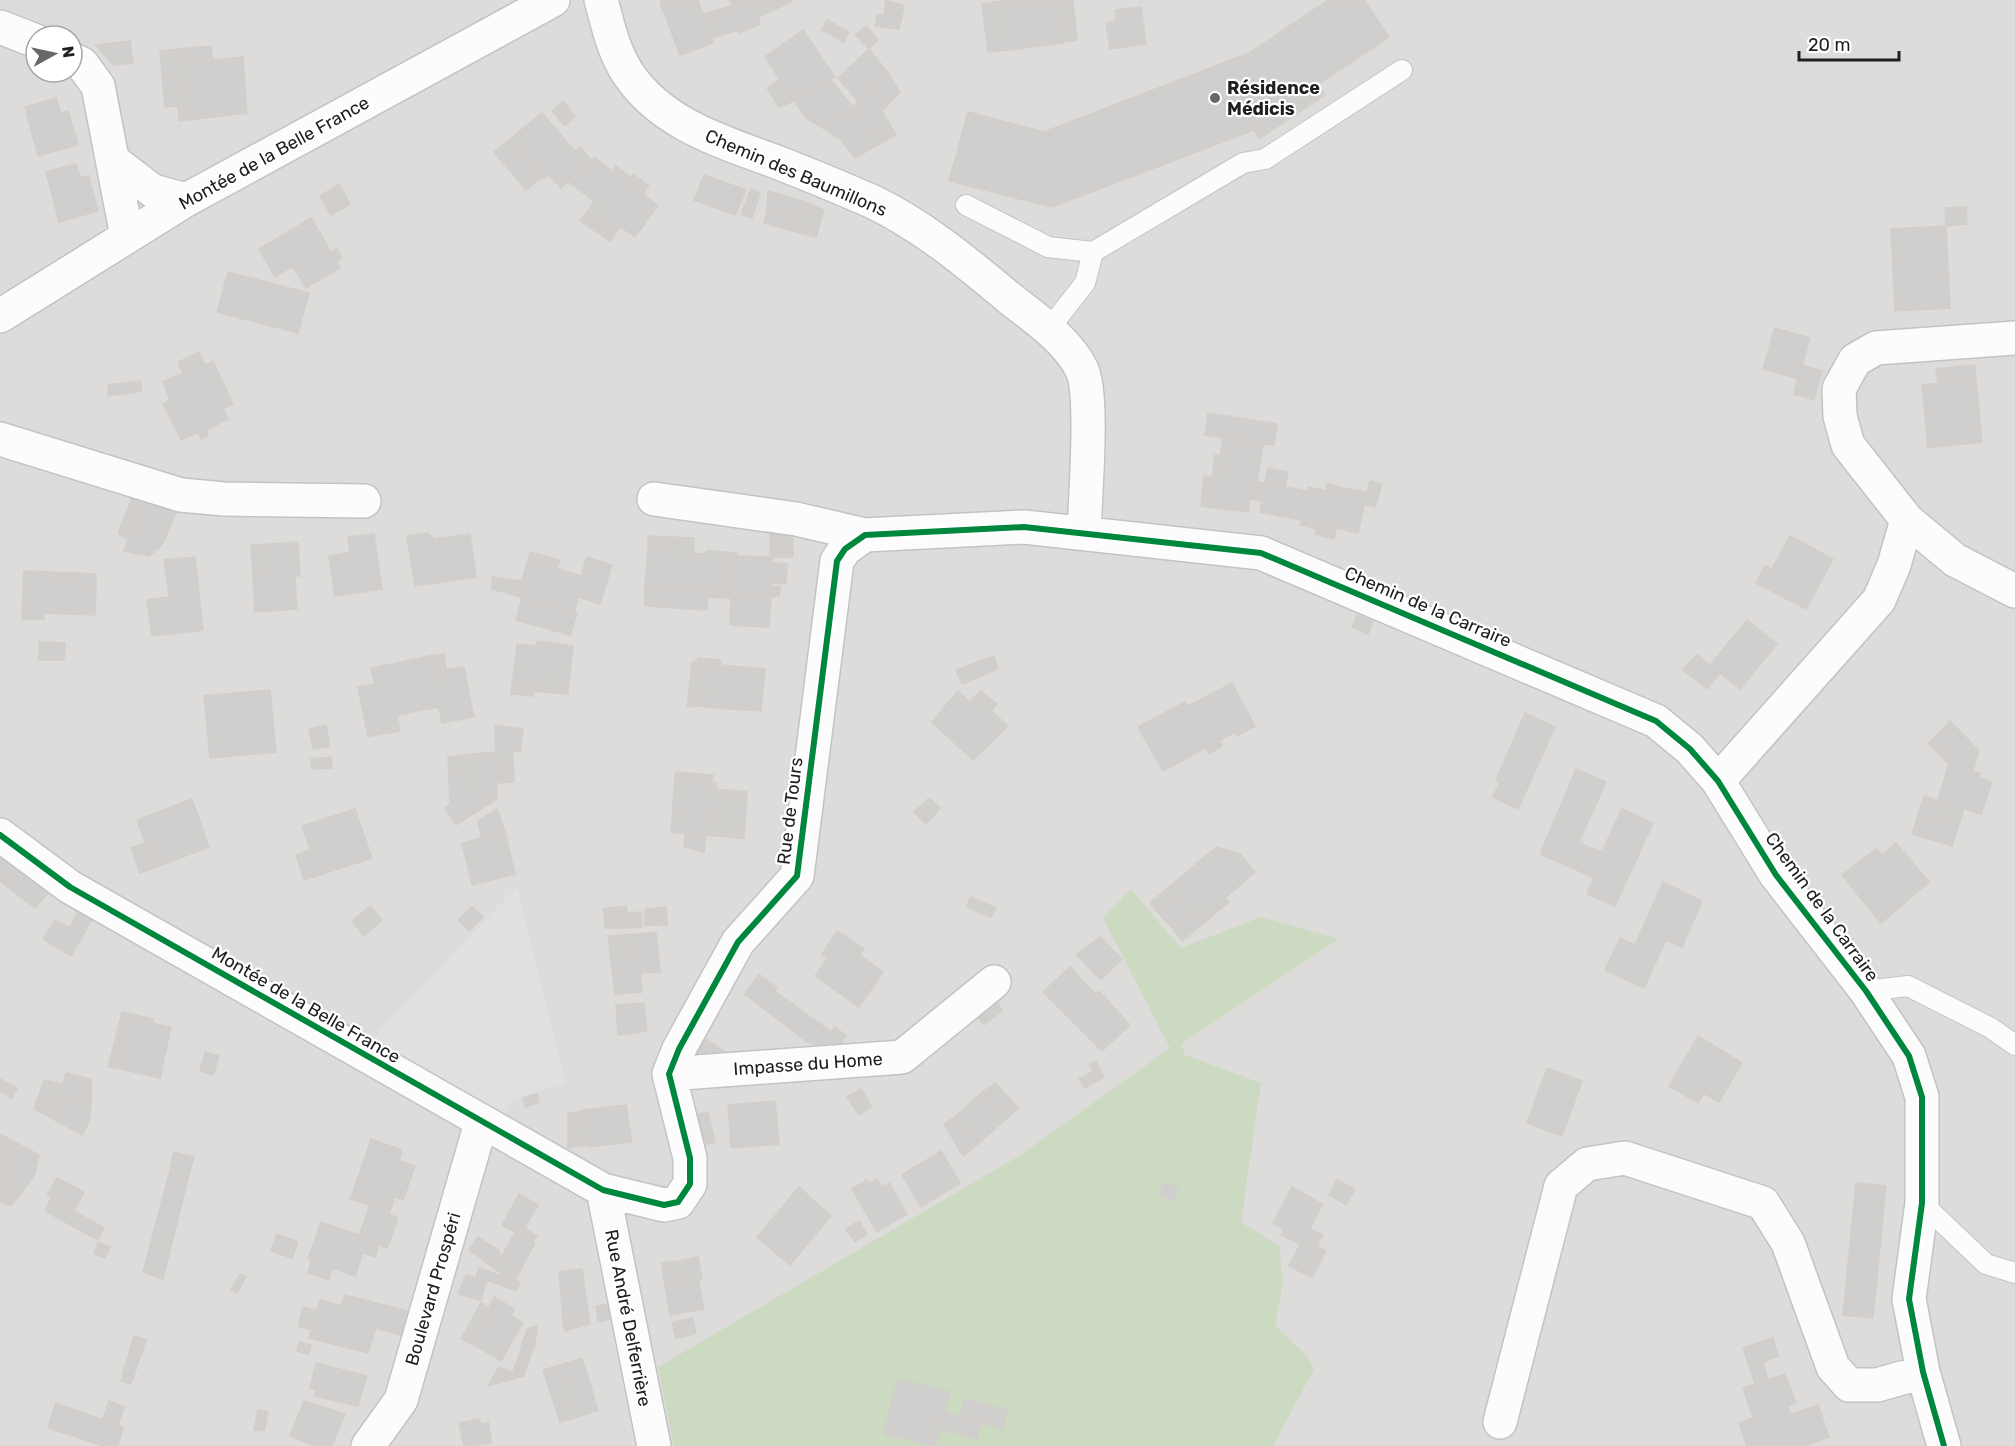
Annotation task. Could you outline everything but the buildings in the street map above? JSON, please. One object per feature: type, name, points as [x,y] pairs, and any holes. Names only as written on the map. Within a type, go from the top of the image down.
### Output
[{"type":"street","name":"Montée de la Belle France","points":[[0,316],[186,200],[553,0]]},
{"type":"street","name":"Chemin des Baumillons","points":[[601,0],[614,48],[627,73],[651,101],[692,130],[803,172],[873,202],[910,222],[978,272],[1048,330],[1082,370],[1087,402],[1084,533]]},
{"type":"street","points":[[614,48],[617,0]]},
{"type":"street","points":[[0,27],[24,36]]},
{"type":"street","points":[[84,67],[98,86],[115,162],[127,236]]},
{"type":"street","points":[[115,162],[153,191],[186,200]]},
{"type":"street","points":[[2015,338],[1876,348],[1855,360],[1839,389],[1840,416],[1848,445],[1907,520],[1955,560],[2015,591]]},
{"type":"street","points":[[0,439],[181,495],[224,500],[364,501]]},
{"type":"street","points":[[654,499],[796,519],[865,535],[1024,527],[1084,533]]},
{"type":"street","points":[[1719,782],[1879,600],[1894,565],[1907,520]]},
{"type":"street","name":"Chemin de la Carraire","points":[[1084,533],[1261,552],[1656,721],[1690,750],[1719,782],[1776,875],[1866,992],[1909,1056],[1922,1098],[1922,1203],[1909,1299],[1923,1372],[1944,1446]]},
{"type":"street","name":"Rue de Tours","points":[[669,1074],[679,1048],[738,942],[796,876],[837,561],[845,549],[865,535]]},
{"type":"street","name":"Montée de la Belle France","points":[[0,835],[70,887],[603,1190]]},
{"type":"street","name":"Impasse du Home","points":[[669,1074],[902,1056],[994,982]]},
{"type":"street","points":[[603,1190],[664,1205],[678,1202],[690,1184],[690,1158],[669,1074]]},
{"type":"street","name":"Boulevard Prospéri","points":[[368,1446],[400,1400],[482,1123]]},
{"type":"street","points":[[1500,1422],[1561,1186],[1587,1164],[1626,1158],[1763,1203],[1788,1243],[1833,1367],[1849,1385],[1877,1385],[1923,1372]]},
{"type":"street","name":"Rue André Delferrière","points":[[603,1190],[654,1446]]},
{"type":"lane","points":[[966,205],[1048,247],[1093,252],[1243,163],[1265,159],[1402,70]]},
{"type":"lane","points":[[1048,330],[1085,283],[1093,252]]},
{"type":"lane","points":[[1866,992],[1908,986],[1991,1028],[2015,1045]]},
{"type":"lane","points":[[1922,1203],[1986,1264],[2015,1273]]},
{"type":"shaded area","points":[[0,0],[2015,0],[2015,1446],[0,1446]]},
{"type":"shaded area","points":[[517,887],[565,1083],[513,1099],[504,1118],[372,1038]]},
{"type":"green space","points":[[1131,889],[1181,948],[1261,917],[1338,939],[1181,1044],[1185,1055],[1261,1083],[1241,1222],[1279,1246],[1283,1284],[1275,1325],[1308,1357],[1314,1369],[1273,1446],[674,1446],[658,1367],[1019,1156],[1170,1048],[1103,918]]},
{"type":"cycle path","points":[[0,835],[70,887],[603,1190],[664,1205],[678,1202],[690,1184],[690,1158],[669,1074],[679,1049],[738,942],[797,876],[837,561],[845,549],[865,535],[1024,527],[1261,553],[1656,721],[1690,749],[1718,781],[1776,875],[1866,991],[1909,1056],[1922,1097],[1922,1203],[1909,1299],[1923,1372],[1944,1446]]},
{"type":"place","name":"Résidence Médicis","points":[[1215,98]]}]
